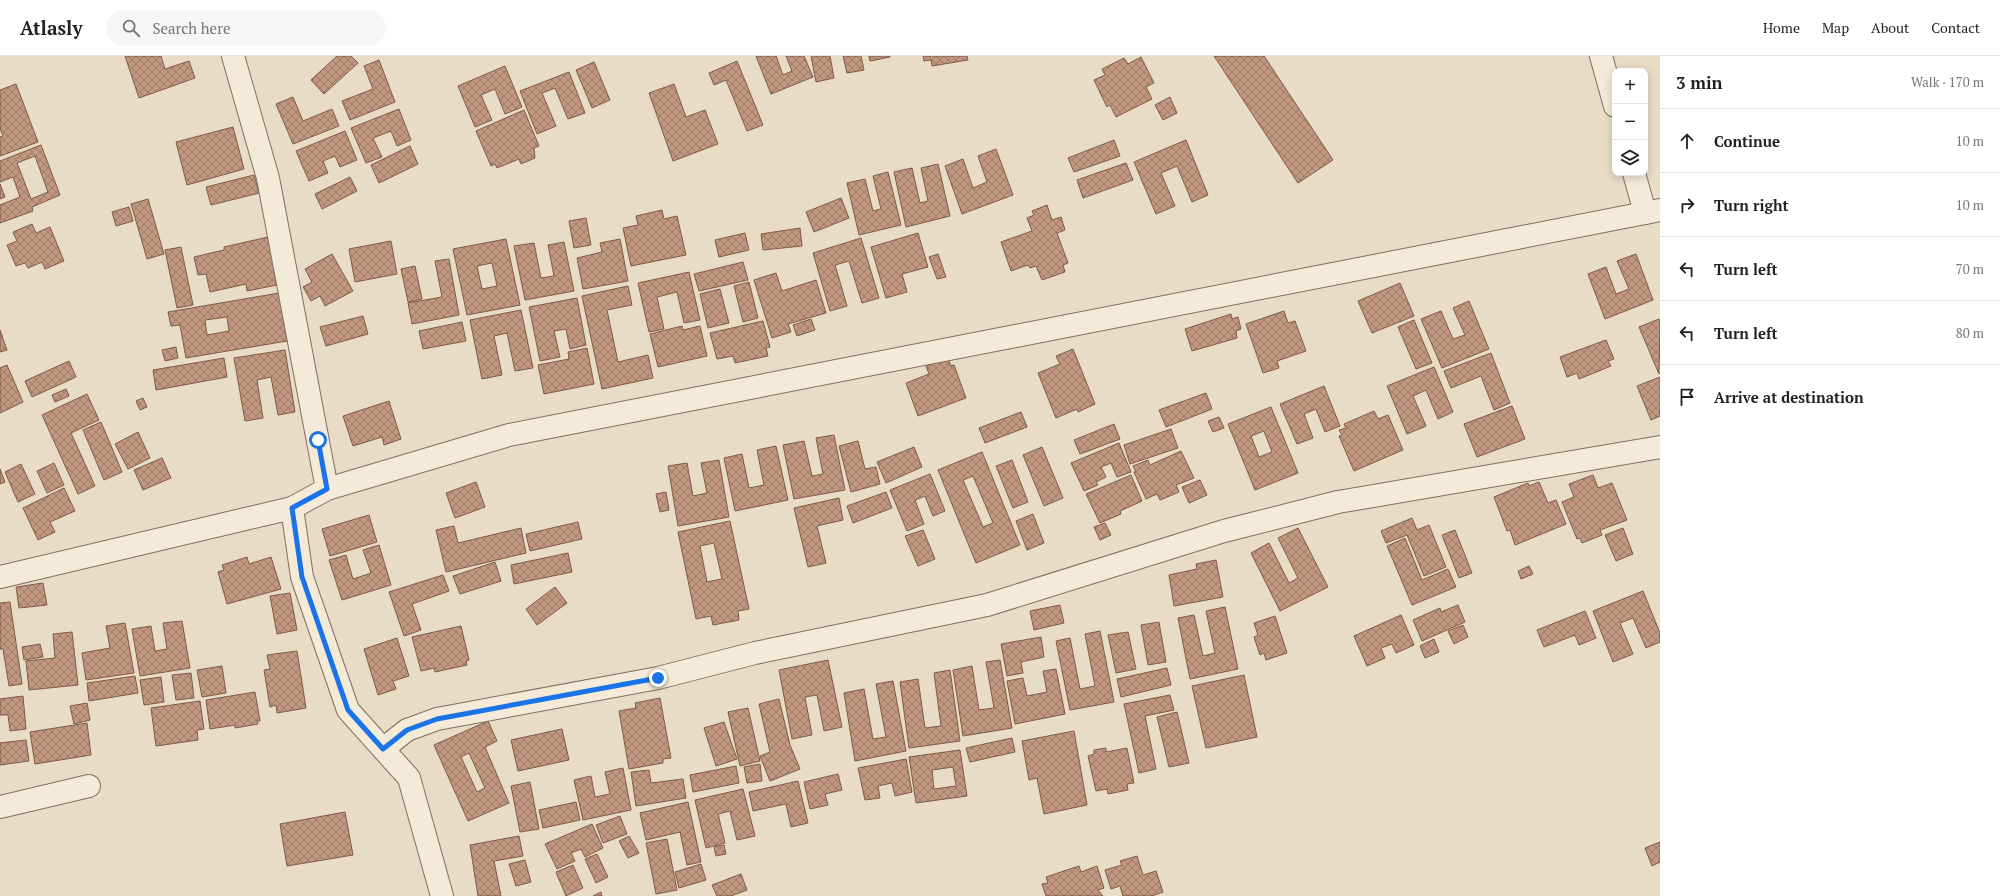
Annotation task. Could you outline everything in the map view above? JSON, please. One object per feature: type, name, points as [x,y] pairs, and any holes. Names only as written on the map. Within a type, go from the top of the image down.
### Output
[{"type":"street","points":[[233,56],[268,178],[327,489]]},
{"type":"street","points":[[1601,56],[1614,104]]},
{"type":"street","points":[[0,577],[292,508],[327,489],[509,435],[1652,212],[1635,176]]},
{"type":"street","points":[[383,749],[407,730],[437,719],[658,678],[755,653],[987,605],[1224,531],[1338,502],[1660,447]]},
{"type":"street","points":[[292,508],[302,577],[348,710],[409,778],[442,896]]},
{"type":"street","points":[[0,807],[89,786]]},
{"type":"building","points":[[125,56],[161,56],[165,69],[189,61],[195,78],[139,98]]},
{"type":"building","points":[[337,56],[351,56],[358,63],[324,94],[311,80]]},
{"type":"building","points":[[756,56],[776,56],[783,75],[792,71],[786,56],[804,56],[813,77],[771,94]]},
{"type":"building","points":[[811,56],[830,56],[834,78],[816,82]]},
{"type":"building","points":[[843,56],[861,56],[864,70],[847,73]]},
{"type":"building","points":[[869,56],[890,56],[890,57],[870,61]]},
{"type":"building","points":[[923,56],[967,56],[968,60],[932,66],[931,60],[924,61]]},
{"type":"building","points":[[1214,56],[1264,56],[1333,160],[1298,183]]},
{"type":"building","points":[[1141,57],[1154,83],[1146,87],[1152,99],[1116,117],[1110,105],[1107,107],[1094,80],[1105,75],[1102,69],[1124,58],[1128,64]]},
{"type":"building","points":[[379,60],[395,102],[350,120],[342,101],[373,89],[364,66]]},
{"type":"building","points":[[737,61],[763,125],[747,131],[726,80],[714,85],[709,73]]},
{"type":"building","points":[[594,62],[610,100],[592,108],[576,70]]},
{"type":"building","points":[[505,66],[522,107],[505,114],[495,89],[481,95],[492,120],[475,127],[458,86]]},
{"type":"building","points":[[569,72],[585,113],[568,119],[555,88],[542,93],[556,126],[537,134],[520,91]]},
{"type":"building","points":[[16,84],[38,142],[0,156],[0,137],[3,136],[0,129],[0,90]]},
{"type":"building","points":[[674,84],[686,117],[705,110],[718,144],[673,161],[649,93]]},
{"type":"building","points":[[293,97],[303,121],[332,109],[339,126],[293,144],[276,104]]},
{"type":"building","points":[[1170,97],[1177,113],[1163,120],[1155,105]]},
{"type":"building","points":[[399,109],[411,140],[397,146],[391,131],[373,138],[382,157],[366,163],[351,128]]},
{"type":"building","points":[[524,110],[539,146],[534,148],[535,158],[521,164],[519,159],[497,168],[495,164],[491,166],[476,131]]},
{"type":"building","points":[[233,127],[244,169],[187,185],[176,142]]},
{"type":"building","points":[[345,131],[357,160],[340,167],[335,156],[323,161],[328,173],[309,181],[296,151]]},
{"type":"building","points":[[1114,140],[1120,156],[1074,172],[1068,158]]},
{"type":"building","points":[[1186,140],[1208,195],[1192,202],[1177,166],[1161,173],[1175,206],[1156,214],[1134,162]]},
{"type":"building","points":[[41,145],[60,195],[32,207],[33,211],[0,223],[0,205],[20,197],[13,177],[0,182],[0,161]],"holes":[[[35,156],[48,192],[31,199],[17,163]]]},
{"type":"building","points":[[410,146],[418,164],[379,183],[371,165]]},
{"type":"building","points":[[996,149],[1013,195],[962,214],[945,166],[963,159],[973,188],[987,182],[978,156]]},
{"type":"building","points":[[1126,163],[1133,180],[1083,198],[1077,180]]},
{"type":"building","points":[[938,164],[950,216],[906,227],[894,172],[912,168],[920,203],[928,201],[921,168]]},
{"type":"building","points":[[888,172],[901,225],[859,235],[847,183],[865,179],[873,211],[881,209],[873,176]]},
{"type":"building","points":[[254,175],[259,193],[211,205],[206,187]]},
{"type":"building","points":[[350,177],[357,191],[322,209],[315,194]]},
{"type":"building","points":[[0,184],[5,197],[0,199]]},
{"type":"building","points":[[841,198],[849,218],[814,232],[806,212]]},
{"type":"building","points":[[148,199],[164,254],[147,259],[131,204]]},
{"type":"building","points":[[1047,205],[1052,220],[1061,217],[1065,230],[1057,233],[1068,263],[1063,265],[1065,272],[1042,280],[1036,266],[1030,268],[1028,265],[1011,271],[1001,242],[1032,231],[1027,218],[1034,215],[1032,211]]},
{"type":"building","points":[[129,207],[133,221],[116,226],[112,212]]},
{"type":"building","points":[[662,210],[664,219],[677,216],[686,255],[631,266],[623,228],[638,225],[636,216]]},
{"type":"building","points":[[586,218],[591,245],[574,248],[569,221]]},
{"type":"building","points":[[32,224],[36,233],[50,227],[64,261],[45,269],[42,262],[28,268],[25,263],[16,266],[7,245],[17,241],[13,232]]},
{"type":"building","points":[[800,228],[802,246],[763,250],[761,234]]},
{"type":"building","points":[[745,233],[749,250],[719,257],[715,240]]},
{"type":"building","points":[[918,233],[928,267],[902,274],[907,292],[886,298],[871,247]]},
{"type":"building","points":[[268,237],[277,277],[275,278],[277,285],[247,291],[246,284],[210,292],[206,274],[198,275],[194,257],[224,250],[224,247]]},
{"type":"building","points":[[861,238],[879,298],[862,303],[849,261],[835,265],[847,306],[830,311],[813,253]]},
{"type":"building","points":[[506,239],[520,305],[467,315],[453,249]],"holes":[[[492,263],[497,286],[482,289],[477,266]]]},
{"type":"building","points":[[620,239],[628,281],[583,289],[577,258],[602,252],[600,243]]},
{"type":"building","points":[[391,241],[397,274],[355,282],[349,249]]},
{"type":"building","points":[[564,242],[574,291],[525,300],[514,246],[534,243],[541,278],[554,276],[548,245]]},
{"type":"building","points":[[181,247],[193,305],[177,308],[165,250]]},
{"type":"building","points":[[332,254],[353,291],[325,306],[320,296],[311,301],[303,287],[312,282],[305,269]]},
{"type":"building","points":[[938,254],[946,277],[937,279],[929,257]]},
{"type":"building","points":[[1636,254],[1653,300],[1605,319],[1588,274],[1606,267],[1616,294],[1629,289],[1617,261]]},
{"type":"building","points":[[449,259],[459,315],[412,324],[408,303],[442,297],[435,261]]},
{"type":"building","points":[[743,262],[748,280],[699,291],[694,274]]},
{"type":"building","points":[[415,266],[422,299],[408,302],[401,269]]},
{"type":"building","points":[[689,272],[700,320],[684,323],[677,292],[657,297],[664,329],[649,332],[638,283]]},
{"type":"building","points":[[776,273],[782,291],[816,280],[826,313],[788,324],[791,332],[772,338],[754,280]]},
{"type":"building","points":[[749,282],[758,318],[743,322],[734,286]]},
{"type":"building","points":[[1400,283],[1414,316],[1372,333],[1358,301]]},
{"type":"building","points":[[628,286],[632,305],[607,310],[618,362],[648,355],[653,378],[602,389],[582,296]]},
{"type":"building","points":[[720,289],[729,323],[708,328],[700,294]]},
{"type":"building","points":[[279,293],[287,341],[186,358],[180,325],[171,326],[168,312]],"holes":[[[227,317],[229,331],[207,335],[205,320]]]},
{"type":"building","points":[[577,298],[586,345],[570,349],[566,329],[554,331],[560,357],[540,361],[529,307]]},
{"type":"building","points":[[1469,301],[1489,349],[1442,368],[1421,319],[1441,311],[1453,339],[1465,335],[1453,308]]},
{"type":"building","points":[[521,310],[533,368],[515,371],[507,333],[494,336],[502,375],[482,379],[470,320]]},
{"type":"building","points":[[1284,311],[1288,323],[1295,321],[1306,351],[1277,361],[1279,368],[1263,373],[1246,324]]},
{"type":"building","points":[[1231,314],[1232,319],[1238,317],[1241,329],[1236,331],[1237,338],[1192,351],[1185,329]]},
{"type":"building","points":[[363,316],[368,334],[326,346],[320,327]]},
{"type":"building","points":[[811,319],[815,330],[797,336],[793,325]]},
{"type":"building","points":[[1659,319],[1660,321],[1659,374],[1639,327]]},
{"type":"building","points":[[1414,320],[1432,363],[1416,369],[1398,327]]},
{"type":"building","points":[[763,321],[770,347],[766,348],[768,356],[735,363],[733,356],[717,359],[710,333]]},
{"type":"building","points":[[462,322],[466,341],[423,349],[419,331]]},
{"type":"building","points":[[682,326],[683,330],[700,326],[707,356],[658,367],[650,334]]},
{"type":"building","points":[[0,330],[7,350],[0,352]]},
{"type":"building","points":[[1606,340],[1614,359],[1608,361],[1611,366],[1579,379],[1577,373],[1567,377],[1560,357]]},
{"type":"building","points":[[176,347],[178,358],[165,361],[162,350]]},
{"type":"building","points":[[587,348],[594,384],[544,394],[538,365],[569,359],[568,352]]},
{"type":"building","points":[[1073,349],[1095,404],[1078,412],[1077,409],[1056,418],[1038,373],[1060,364],[1056,356]]},
{"type":"building","points":[[285,350],[295,412],[278,415],[271,377],[257,380],[263,418],[245,421],[234,358]]},
{"type":"building","points":[[1491,353],[1510,403],[1494,410],[1481,376],[1451,388],[1444,371]]},
{"type":"building","points":[[224,358],[227,377],[156,390],[153,370]]},
{"type":"building","points":[[948,358],[951,366],[954,365],[966,398],[918,416],[906,383],[929,374],[926,366]]},
{"type":"building","points":[[69,361],[76,377],[32,397],[25,381]]},
{"type":"building","points":[[7,365],[23,402],[0,413],[0,368]]},
{"type":"building","points":[[1434,367],[1453,412],[1438,419],[1426,390],[1413,396],[1426,426],[1407,434],[1387,386]]},
{"type":"building","points":[[1660,377],[1660,416],[1651,420],[1637,386]]},
{"type":"building","points":[[1324,386],[1340,426],[1325,432],[1316,409],[1304,414],[1313,438],[1297,444],[1280,404]]},
{"type":"building","points":[[66,389],[69,396],[55,402],[52,395]]},
{"type":"building","points":[[1206,393],[1212,409],[1166,427],[1159,410]]},
{"type":"building","points":[[87,394],[99,420],[71,433],[95,486],[78,494],[42,415]]},
{"type":"building","points":[[143,398],[147,407],[140,410],[136,401]]},
{"type":"building","points":[[389,401],[401,439],[384,445],[382,437],[353,446],[343,416]]},
{"type":"building","points":[[1512,406],[1525,439],[1477,457],[1464,424]]},
{"type":"building","points":[[1271,407],[1298,473],[1255,490],[1228,424]],"holes":[[[1264,431],[1272,452],[1259,457],[1251,436]]]},
{"type":"building","points":[[1374,411],[1378,419],[1388,415],[1403,450],[1354,471],[1339,436],[1342,435],[1339,430],[1346,428],[1344,424]]},
{"type":"building","points":[[1021,412],[1027,427],[985,443],[979,428]]},
{"type":"building","points":[[1219,417],[1224,428],[1213,432],[1208,421]]},
{"type":"building","points":[[101,422],[122,472],[104,480],[83,430]]},
{"type":"building","points":[[1114,424],[1120,439],[1080,454],[1074,440]]},
{"type":"building","points":[[1171,429],[1178,448],[1130,464],[1124,445]]},
{"type":"building","points":[[138,432],[150,458],[128,469],[115,444]]},
{"type":"building","points":[[834,435],[845,490],[794,499],[783,445],[804,441],[812,476],[823,474],[816,438]]},
{"type":"building","points":[[858,441],[865,469],[876,467],[880,484],[851,492],[839,446]]},
{"type":"building","points":[[1119,443],[1131,472],[1117,477],[1111,463],[1101,467],[1106,477],[1096,482],[1098,485],[1084,491],[1071,463]]},
{"type":"building","points":[[776,446],[788,500],[735,511],[724,458],[742,454],[749,488],[764,485],[757,450]]},
{"type":"building","points":[[914,447],[922,467],[886,483],[877,462]]},
{"type":"building","points":[[1042,447],[1063,498],[1044,506],[1023,455]]},
{"type":"building","points":[[1181,451],[1194,478],[1176,485],[1179,492],[1160,500],[1157,494],[1146,499],[1134,472],[1136,472],[1133,466],[1148,460],[1150,465]]},
{"type":"building","points":[[982,452],[1020,545],[976,563],[938,470]],"holes":[[[973,476],[993,523],[983,527],[963,480]]]},
{"type":"building","points":[[162,458],[171,478],[143,490],[134,470]]},
{"type":"building","points":[[719,460],[729,517],[678,526],[668,466],[687,463],[693,496],[707,493],[701,463]]},
{"type":"building","points":[[1012,460],[1028,502],[1013,508],[996,466]]},
{"type":"building","points":[[54,463],[64,485],[47,493],[37,471]]},
{"type":"building","points":[[21,464],[35,494],[18,502],[5,472]]},
{"type":"building","points":[[0,469],[5,482],[0,484]]},
{"type":"building","points":[[930,474],[945,511],[933,516],[925,496],[915,500],[924,524],[907,531],[890,490]]},
{"type":"building","points":[[1131,475],[1142,501],[1120,511],[1121,514],[1100,523],[1086,494]]},
{"type":"building","points":[[1593,475],[1598,488],[1612,483],[1627,520],[1600,530],[1602,535],[1582,543],[1580,538],[1577,539],[1562,502],[1574,497],[1569,484]]},
{"type":"building","points":[[1200,480],[1207,495],[1189,503],[1182,487]]},
{"type":"building","points":[[476,482],[485,507],[455,518],[446,493]]},
{"type":"building","points":[[1539,482],[1548,503],[1556,500],[1566,524],[1515,545],[1510,530],[1507,531],[1494,497],[1528,483],[1529,486]]},
{"type":"building","points":[[64,488],[75,511],[50,522],[55,532],[38,540],[23,508]]},
{"type":"building","points":[[666,492],[669,510],[660,512],[656,494]]},
{"type":"building","points":[[886,492],[892,508],[853,523],[847,506]]},
{"type":"building","points":[[839,498],[843,520],[817,526],[826,563],[808,567],[794,508]]},
{"type":"building","points":[[1033,514],[1044,543],[1027,550],[1016,521]]},
{"type":"building","points":[[369,515],[377,542],[330,556],[322,529]]},
{"type":"building","points":[[1412,518],[1417,530],[1429,525],[1446,567],[1424,576],[1407,535],[1386,543],[1381,531]]},
{"type":"building","points":[[730,521],[749,609],[738,611],[739,620],[713,625],[711,616],[696,619],[678,532]],"holes":[[[714,543],[722,579],[707,582],[700,546]]]},
{"type":"building","points":[[578,522],[582,539],[530,551],[526,534]]},
{"type":"building","points":[[1105,523],[1111,535],[1100,540],[1094,527]]},
{"type":"building","points":[[454,526],[458,543],[521,528],[526,553],[446,572],[436,530]]},
{"type":"building","points":[[1298,528],[1328,587],[1280,611],[1251,553],[1269,543],[1289,583],[1298,578],[1278,538]]},
{"type":"building","points":[[1623,528],[1633,554],[1616,561],[1605,535]]},
{"type":"building","points":[[923,530],[935,559],[918,566],[905,536]]},
{"type":"building","points":[[1455,530],[1472,573],[1459,578],[1442,535]]},
{"type":"building","points":[[1405,538],[1422,580],[1448,569],[1456,587],[1412,605],[1387,546]]},
{"type":"building","points":[[379,545],[391,585],[342,600],[329,560],[346,555],[353,579],[371,573],[363,550]]},
{"type":"building","points":[[568,553],[572,572],[514,584],[511,565]]},
{"type":"building","points":[[247,557],[249,564],[271,557],[281,589],[227,604],[218,572],[224,570],[222,565]]},
{"type":"building","points":[[1216,560],[1223,597],[1174,606],[1169,575],[1197,569],[1196,564]]},
{"type":"building","points":[[495,562],[501,581],[460,594],[453,576]]},
{"type":"building","points":[[1529,566],[1533,574],[1521,579],[1518,571]]},
{"type":"building","points":[[443,575],[449,591],[412,604],[421,630],[404,636],[389,592]]},
{"type":"building","points":[[43,583],[47,605],[19,608],[16,587]]},
{"type":"building","points":[[555,587],[567,603],[537,625],[526,609]]},
{"type":"building","points":[[1643,591],[1660,633],[1660,642],[1646,648],[1633,618],[1620,623],[1633,654],[1613,662],[1593,611]]},
{"type":"building","points":[[290,593],[297,630],[277,634],[270,596]]},
{"type":"building","points":[[10,602],[22,684],[9,686],[3,649],[0,649],[0,603]]},
{"type":"building","points":[[1060,605],[1064,623],[1034,630],[1030,611]]},
{"type":"building","points":[[1458,605],[1465,622],[1422,641],[1413,620],[1440,608],[1441,612]]},
{"type":"building","points":[[1225,607],[1238,669],[1190,679],[1178,618],[1194,615],[1203,656],[1215,653],[1206,611]]},
{"type":"building","points":[[1585,611],[1596,638],[1579,645],[1575,635],[1544,647],[1537,630]]},
{"type":"building","points":[[1401,615],[1414,645],[1396,653],[1392,644],[1381,648],[1385,658],[1367,666],[1354,636]]},
{"type":"building","points":[[1275,616],[1287,653],[1266,660],[1264,653],[1260,655],[1254,637],[1258,635],[1254,623]]},
{"type":"building","points":[[182,621],[190,668],[140,676],[132,629],[151,626],[155,651],[167,649],[163,623]]},
{"type":"building","points":[[1159,622],[1166,662],[1148,665],[1141,625]]},
{"type":"building","points":[[125,623],[134,673],[86,680],[82,653],[110,648],[106,626]]},
{"type":"building","points":[[1463,625],[1468,637],[1454,644],[1448,631]]},
{"type":"building","points":[[461,626],[469,660],[466,661],[467,665],[435,672],[434,668],[421,671],[412,637]]},
{"type":"building","points":[[1100,631],[1114,702],[1070,710],[1056,641],[1070,638],[1080,689],[1095,686],[1085,634]]},
{"type":"building","points":[[72,632],[78,685],[29,690],[26,661],[55,658],[53,634]]},
{"type":"building","points":[[1128,632],[1136,669],[1116,673],[1108,635]]},
{"type":"building","points":[[1041,637],[1044,657],[1021,662],[1023,673],[1007,676],[1001,644]]},
{"type":"building","points":[[397,638],[409,676],[393,681],[396,689],[378,695],[364,649]]},
{"type":"building","points":[[1434,639],[1439,652],[1425,658],[1420,646]]},
{"type":"building","points":[[40,644],[43,657],[24,660],[22,647]]},
{"type":"building","points":[[297,651],[306,708],[277,713],[276,705],[270,707],[264,670],[270,669],[267,655]]},
{"type":"building","points":[[828,660],[842,727],[824,731],[817,695],[805,697],[812,735],[792,739],[779,670]]},
{"type":"building","points":[[1000,660],[1012,728],[963,736],[953,670],[972,666],[979,710],[994,708],[986,662]]},
{"type":"building","points":[[222,666],[226,693],[202,697],[197,670]]},
{"type":"building","points":[[1167,668],[1171,685],[1121,697],[1117,679]]},
{"type":"building","points":[[1056,669],[1065,714],[1015,724],[1007,681],[1023,678],[1027,696],[1047,692],[1043,671]]},
{"type":"building","points":[[950,670],[960,741],[909,748],[900,682],[918,679],[925,728],[941,726],[934,673]]},
{"type":"building","points":[[191,673],[194,698],[176,700],[172,675]]},
{"type":"building","points":[[1244,675],[1257,737],[1206,748],[1192,686]]},
{"type":"building","points":[[135,676],[138,693],[89,701],[87,683]]},
{"type":"building","points":[[161,677],[164,702],[144,705],[140,680]]},
{"type":"building","points":[[893,681],[906,751],[855,761],[844,693],[864,689],[873,739],[886,737],[876,684]]},
{"type":"building","points":[[255,692],[260,721],[257,721],[258,724],[235,728],[235,725],[210,729],[206,700]]},
{"type":"building","points":[[1170,695],[1174,710],[1145,716],[1156,769],[1139,773],[1124,704]]},
{"type":"building","points":[[23,696],[26,729],[10,731],[8,715],[0,715],[0,699]]},
{"type":"building","points":[[660,698],[671,758],[663,759],[663,763],[629,769],[619,711],[636,708],[635,703]]},
{"type":"building","points":[[779,699],[790,745],[800,769],[770,781],[760,756],[770,752],[759,704]]},
{"type":"building","points":[[200,701],[204,729],[197,730],[198,740],[156,746],[151,708]]},
{"type":"building","points":[[87,703],[90,720],[74,724],[70,706]]},
{"type":"building","points":[[748,708],[760,761],[740,766],[728,712]]},
{"type":"building","points":[[1177,712],[1189,763],[1169,767],[1157,717]]},
{"type":"building","points":[[488,721],[497,741],[485,747],[509,803],[468,821],[434,745]],"holes":[[[469,753],[485,788],[477,792],[461,757]]]},
{"type":"building","points":[[724,722],[737,759],[716,766],[704,728]]},
{"type":"building","points":[[87,723],[91,755],[35,764],[30,732]]},
{"type":"building","points":[[562,729],[569,760],[518,771],[511,740]]},
{"type":"building","points":[[1074,731],[1087,805],[1044,814],[1037,778],[1029,780],[1022,741]]},
{"type":"building","points":[[1012,738],[1015,752],[970,762],[966,748]]},
{"type":"building","points":[[26,740],[29,761],[0,765],[0,743]]},
{"type":"building","points":[[1106,748],[1106,752],[1127,748],[1134,783],[1127,784],[1128,790],[1108,794],[1107,789],[1096,791],[1088,756],[1094,754],[1094,750]]},
{"type":"building","points":[[960,750],[967,796],[916,803],[909,757]],"holes":[[[953,767],[956,786],[934,789],[932,770]]]},
{"type":"building","points":[[906,759],[912,792],[895,796],[892,783],[878,786],[880,798],[865,800],[858,768]]},
{"type":"building","points":[[760,764],[762,781],[747,783],[744,767]]},
{"type":"building","points":[[736,766],[739,783],[693,792],[690,775]]},
{"type":"building","points":[[623,768],[631,810],[583,820],[574,780],[591,776],[595,797],[610,794],[605,772]]},
{"type":"building","points":[[649,770],[651,783],[683,779],[686,798],[636,806],[631,772]]},
{"type":"building","points":[[838,774],[842,790],[825,794],[828,805],[810,809],[804,782]]},
{"type":"building","points":[[798,781],[808,823],[791,827],[786,804],[753,811],[749,792]]},
{"type":"building","points":[[530,782],[539,829],[520,832],[511,786]]},
{"type":"building","points":[[743,789],[755,836],[737,840],[730,811],[718,814],[725,843],[706,848],[695,800]]},
{"type":"building","points":[[576,802],[580,820],[543,828],[539,810]]},
{"type":"building","points":[[688,802],[701,862],[687,865],[680,832],[646,840],[640,813]]},
{"type":"building","points":[[345,812],[353,855],[287,866],[280,824]]},
{"type":"building","points":[[620,816],[627,834],[603,843],[596,825]]},
{"type":"building","points":[[592,824],[603,848],[585,857],[581,849],[571,853],[575,861],[557,869],[545,844]]},
{"type":"building","points":[[519,836],[523,856],[494,861],[501,896],[478,896],[470,845]]},
{"type":"building","points":[[629,836],[639,853],[628,858],[619,841]]},
{"type":"building","points":[[667,839],[677,890],[656,894],[646,843]]},
{"type":"building","points":[[1660,842],[1660,862],[1652,866],[1645,848]]},
{"type":"building","points":[[724,845],[726,854],[716,856],[714,847]]},
{"type":"building","points":[[597,854],[608,877],[596,883],[585,859]]},
{"type":"building","points":[[1137,856],[1143,875],[1156,871],[1163,892],[1152,896],[1123,896],[1120,886],[1111,889],[1105,870],[1122,865],[1120,861]]},
{"type":"building","points":[[525,860],[531,882],[516,886],[509,864]]},
{"type":"building","points":[[701,864],[706,880],[679,888],[675,872]]},
{"type":"building","points":[[573,865],[583,888],[566,896],[556,872]]},
{"type":"building","points":[[1079,866],[1081,872],[1097,866],[1104,888],[1098,890],[1103,896],[1046,896],[1042,884],[1048,883],[1046,877]]},
{"type":"building","points":[[741,874],[747,890],[731,896],[717,896],[712,885]]},
{"type":"building","points":[[601,892],[602,896],[593,896]]},
{"type":"route","points":[[318,440],[327,489],[292,508],[302,577],[348,710],[383,749],[407,730],[437,719],[658,678]]}]
